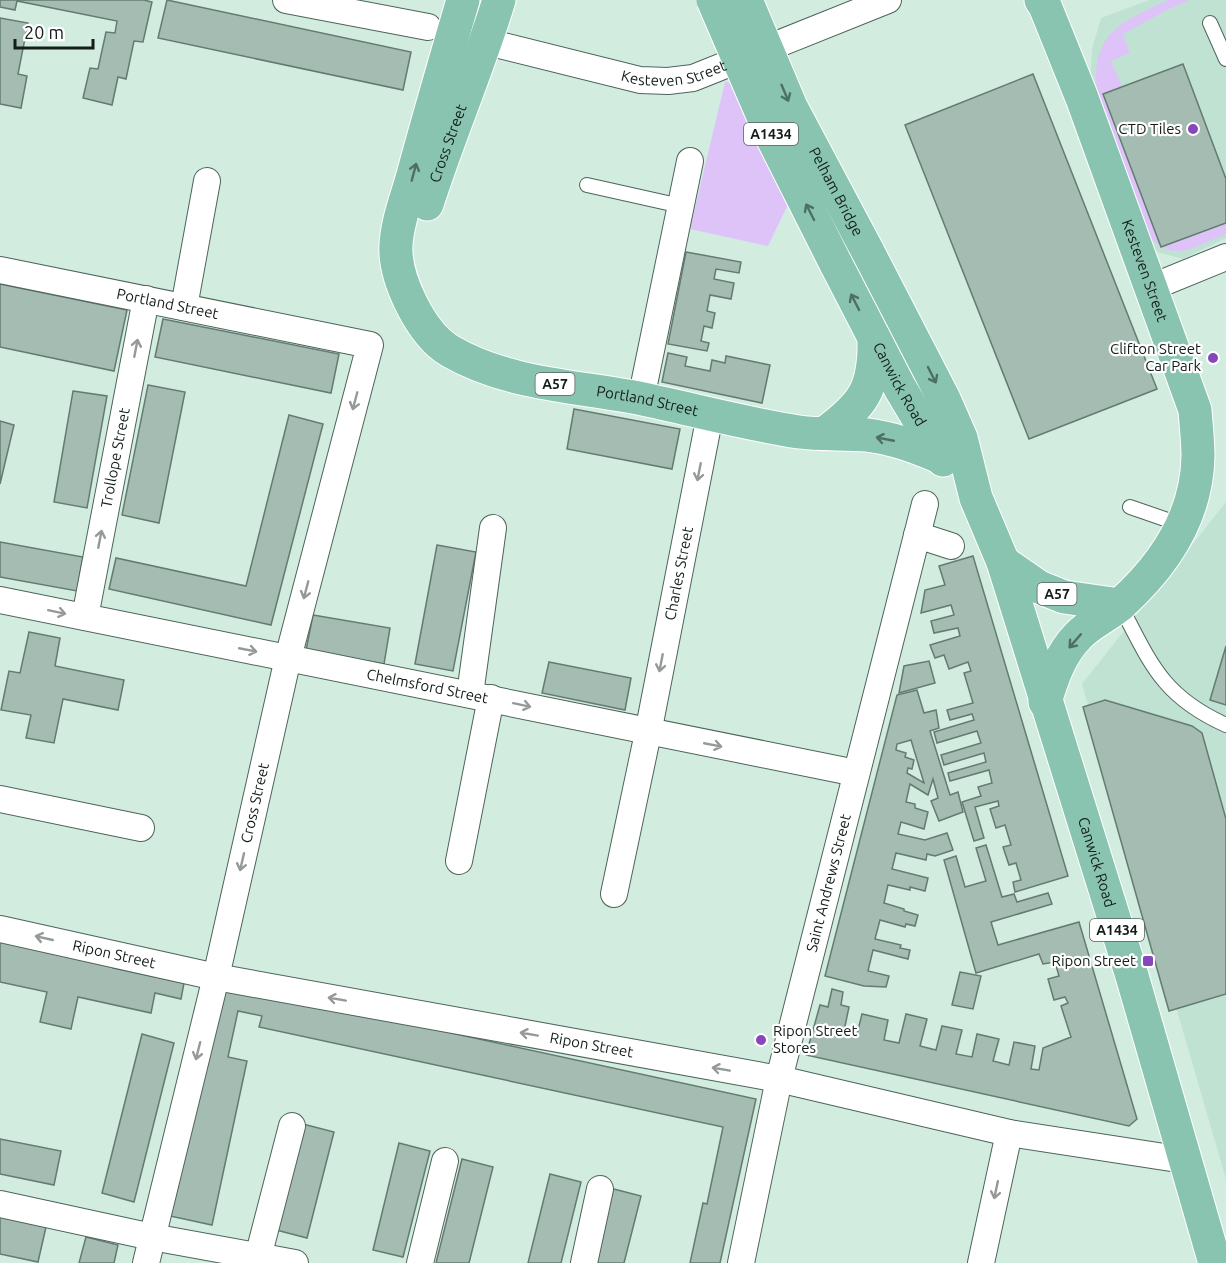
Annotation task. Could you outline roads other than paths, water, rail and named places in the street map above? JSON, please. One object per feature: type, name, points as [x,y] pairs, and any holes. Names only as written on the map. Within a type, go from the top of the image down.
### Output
[{"type":"main road","name":"Cross Street","points":[[412,303],[398,268],[396,245],[422,144],[440,31],[463,0]]},
{"type":"main road","name":"Cross Street","points":[[412,303],[425,211],[487,40],[499,0]]},
{"type":"main road","name":"Pelham Bridge","points":[[713,0],[772,137],[836,264]]},
{"type":"main road","name":"Pelham Bridge","points":[[746,0],[791,107],[867,250]]},
{"type":"main road","name":"Kesteven Street","points":[[1044,1],[1082,98],[1195,410],[1198,456],[1193,494],[1183,525],[1165,556],[1120,605],[1078,636],[1053,676],[1045,702]]},
{"type":"main road","name":"Canwick Road","points":[[867,250],[944,399],[961,438],[976,498],[1003,562],[1132,976],[1215,1263]]},
{"type":"main road","name":"Canwick Road","points":[[836,264],[874,340],[940,457],[976,498]]},
{"type":"main road","name":"Portland Street","points":[[412,303],[429,332],[448,350],[475,364],[518,377],[641,399],[801,432],[867,435],[889,439],[940,457]]},
{"type":"main road","points":[[825,433],[851,414],[864,398],[874,360],[874,340]]},
{"type":"main road","name":"A57","points":[[1003,562],[1039,587],[1064,597],[1120,605]]},
{"type":"street","name":"Kesteven Street","points":[[286,0],[487,40],[577,66],[640,80],[668,81],[693,78],[888,0]]},
{"type":"street","points":[[641,399],[690,161]]},
{"type":"street","points":[[184,307],[207,181]]},
{"type":"street","points":[[1149,288],[1226,257]]},
{"type":"street","name":"Portland Street","points":[[0,270],[370,345]]},
{"type":"street","name":"Trollope Street","points":[[85,617],[146,299]]},
{"type":"street","name":"Cross Street","points":[[146,1263],[216,977],[288,658],[370,345]]},
{"type":"street","name":"Charles Street","points":[[614,894],[710,415]]},
{"type":"street","name":"Saint Andrews Street","points":[[741,1263],[779,1079],[925,504]]},
{"type":"street","points":[[459,861],[480,696],[494,528]]},
{"type":"street","points":[[917,535],[951,546]]},
{"type":"street","name":"Chelmsford Street","points":[[0,601],[856,773]]},
{"type":"street","points":[[0,799],[141,828]]},
{"type":"street","name":"Ripon Street","points":[[0,929],[216,977],[779,1079],[1009,1133],[1185,1160]]},
{"type":"street","points":[[258,1257],[292,1126]]},
{"type":"street","points":[[981,1263],[1009,1133]]},
{"type":"street","points":[[420,1263],[445,1161]]},
{"type":"street","points":[[584,1263],[600,1189]]},
{"type":"street","points":[[0,1204],[295,1263]]},
{"type":"lane","points":[[1210,23],[1226,59]]},
{"type":"lane","points":[[587,185],[681,206]]},
{"type":"lane","points":[[1130,507],[1183,525]]},
{"type":"lane","points":[[1120,605],[1152,665],[1167,685],[1196,710],[1226,725]]},
{"type":"place","name":"CTD Tiles","points":[[1193,129]]},
{"type":"place","name":"Clifton Street Car Park","points":[[1213,358]]},
{"type":"place","name":"Ripon Street","points":[[1148,961]]},
{"type":"place","name":"Ripon Street Stores","points":[[761,1040]]}]
